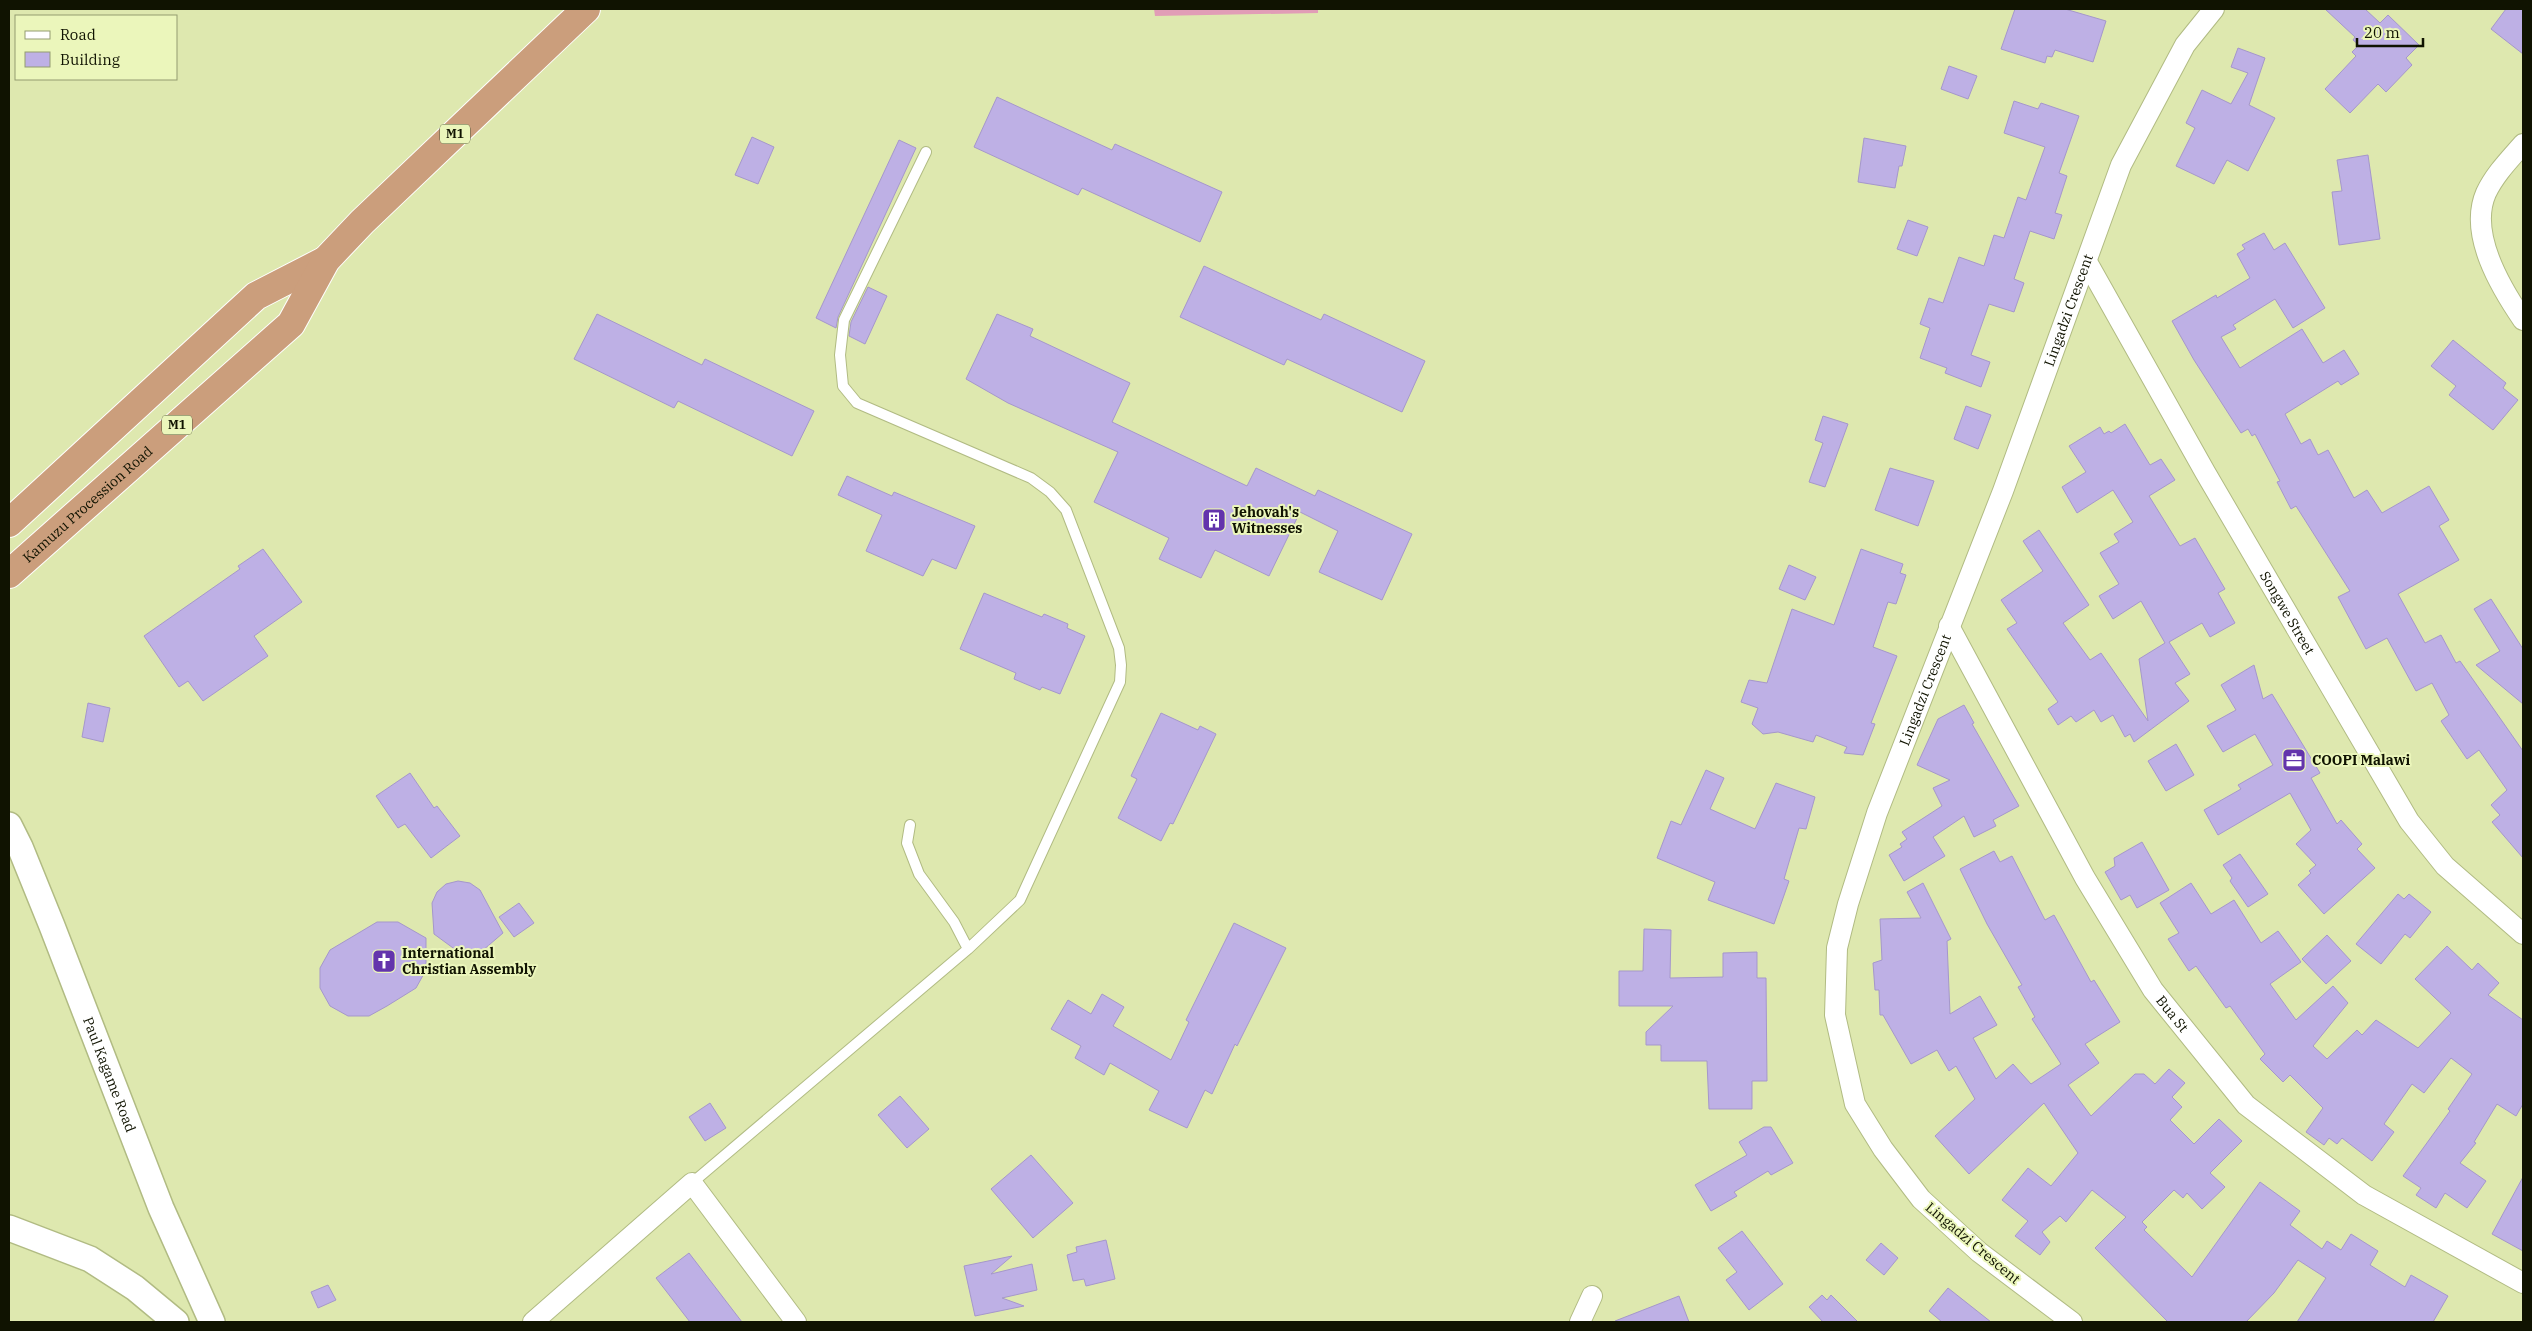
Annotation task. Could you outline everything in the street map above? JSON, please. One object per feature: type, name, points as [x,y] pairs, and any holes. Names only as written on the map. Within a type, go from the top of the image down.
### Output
[{"type":"highway","name":"Kamuzu Procession Road","points":[[9,574],[292,324],[326,260],[362,222],[586,9]]},
{"type":"highway","name":"Kamuzu Procession Road","points":[[9,523],[256,296],[326,260]]},
{"type":"street","name":"Lingadzi Crescent","points":[[2072,1322],[1979,1252],[1921,1199],[1883,1149],[1855,1104],[1835,1015],[1837,948],[1848,904],[1878,813],[2003,491],[2121,165],[2185,45],[2214,9]]},
{"type":"street","points":[[2523,144],[2494,179],[2486,194],[2481,212],[2482,231],[2492,266],[2505,294],[2523,320]]},
{"type":"street","name":"Songwe Street","points":[[2087,262],[2205,472],[2409,821],[2445,866],[2523,934]]},
{"type":"street","name":"Bua St","points":[[1949,626],[2086,878],[2153,990],[2246,1105],[2364,1194],[2523,1283]]},
{"type":"street","name":"Paul Kagame Road","points":[[9,825],[45,908],[161,1208],[212,1322]]},
{"type":"street","points":[[532,1322],[692,1182],[796,1322]]},
{"type":"street","points":[[9,1228],[90,1259],[135,1288],[176,1322]]},
{"type":"street","points":[[1580,1322],[1592,1296]]},
{"type":"lane","points":[[692,1182],[968,949],[1020,900],[1120,682],[1119,648],[1066,510],[1050,492],[1032,478],[857,403],[843,386],[840,355],[844,320],[926,152]]},
{"type":"lane","points":[[910,825],[907,843],[920,874],[954,922],[968,949]]},
{"type":"shaded area","points":[[1154,9],[1318,9],[1318,13],[1155,16]]},
{"type":"building","points":[[2015,9],[2065,9],[2106,21],[2093,62],[2055,50],[2052,57],[2047,56],[2045,63],[2001,49]]},
{"type":"building","points":[[2325,9],[2365,9],[2380,23],[2388,15],[2419,45],[2406,58],[2412,65],[2386,92],[2378,84],[2350,113],[2325,89],[2356,56],[2352,52],[2359,45],[2353,40],[2355,37]]},
{"type":"building","points":[[2506,9],[2523,9],[2523,54],[2491,29]]},
{"type":"building","points":[[2238,48],[2265,58],[2249,105],[2275,118],[2248,171],[2227,160],[2214,184],[2176,166],[2195,128],[2186,123],[2202,90],[2231,104],[2248,73],[2231,67]]},
{"type":"building","points":[[1949,66],[1977,76],[1968,99],[1941,89]]},
{"type":"building","points":[[997,97],[1112,150],[1115,144],[1222,192],[1200,242],[1082,188],[1078,195],[974,147]]},
{"type":"building","points":[[2014,101],[2038,109],[2041,103],[2079,116],[2059,173],[2067,176],[2055,213],[2062,215],[2054,239],[2030,231],[2014,279],[2024,283],[2014,312],[1989,304],[1971,355],[1990,362],[1981,387],[1945,373],[1947,368],[1920,358],[1930,328],[1920,324],[1929,298],[1943,303],[1959,257],[1984,266],[1994,235],[2004,238],[2018,197],[2026,200],[2045,147],[2004,133]]},
{"type":"building","points":[[752,137],[774,147],[758,184],[735,175]]},
{"type":"building","points":[[1864,138],[1906,146],[1902,166],[1899,166],[1895,188],[1858,182]]},
{"type":"building","points":[[899,140],[916,148],[838,317],[836,328],[816,318]]},
{"type":"building","points":[[2368,155],[2380,239],[2339,245],[2332,192],[2342,191],[2337,160]]},
{"type":"building","points":[[1908,220],[1928,227],[1917,256],[1897,249]]},
{"type":"building","points":[[2264,233],[2274,250],[2285,243],[2325,308],[2293,328],[2275,299],[2233,325],[2236,329],[2221,337],[2240,368],[2302,329],[2323,363],[2344,350],[2359,374],[2341,385],[2338,381],[2285,414],[2301,444],[2310,439],[2318,455],[2328,450],[2354,498],[2367,490],[2382,513],[2429,486],[2449,520],[2439,526],[2459,560],[2398,594],[2425,643],[2441,635],[2456,663],[2460,661],[2523,751],[2523,858],[2492,822],[2500,815],[2491,805],[2507,790],[2479,750],[2467,759],[2441,721],[2449,715],[2432,683],[2416,691],[2387,638],[2366,649],[2338,597],[2350,591],[2296,506],[2291,509],[2277,482],[2280,481],[2255,434],[2252,436],[2248,429],[2241,433],[2194,360],[2172,321],[2216,295],[2217,298],[2250,278],[2237,254],[2245,249],[2242,245]]},
{"type":"building","points":[[1204,266],[1321,320],[1324,314],[1425,361],[1402,412],[1287,359],[1284,365],[1180,317]]},
{"type":"building","points":[[868,287],[887,296],[865,344],[849,336],[851,322]]},
{"type":"building","points":[[597,314],[702,365],[705,359],[814,411],[792,456],[678,401],[674,408],[574,359]]},
{"type":"building","points":[[997,314],[1033,329],[1030,336],[1130,383],[1112,422],[1247,486],[1256,468],[1315,496],[1318,490],[1412,534],[1382,600],[1319,572],[1338,531],[1300,512],[1269,576],[1215,550],[1201,578],[1159,559],[1169,538],[1094,502],[1118,452],[1008,403],[966,379]]},
{"type":"building","points":[[2453,340],[2506,383],[2503,388],[2518,400],[2493,430],[2449,395],[2456,386],[2431,366]]},
{"type":"building","points":[[1966,406],[1991,415],[1978,449],[1954,439]]},
{"type":"building","points":[[1823,416],[1848,424],[1825,487],[1809,482],[1823,443],[1815,440]]},
{"type":"building","points":[[2125,424],[2150,465],[2161,459],[2175,480],[2149,496],[2180,546],[2195,538],[2225,589],[2218,593],[2235,623],[2210,637],[2202,623],[2169,642],[2190,674],[2175,683],[2189,701],[2134,742],[2130,734],[2125,737],[2113,715],[2101,722],[2094,710],[2076,722],[2071,716],[2058,725],[2048,709],[2058,702],[2007,629],[2017,623],[2001,600],[2043,571],[2023,541],[2039,530],[2089,605],[2063,623],[2090,660],[2101,653],[2148,721],[2139,659],[2165,643],[2141,601],[2113,619],[2099,596],[2119,584],[2100,553],[2119,542],[2114,534],[2133,522],[2113,490],[2077,513],[2062,487],[2086,472],[2069,446],[2100,427],[2104,434],[2109,431],[2111,433]]},
{"type":"building","points":[[1890,468],[1934,481],[1918,526],[1875,510]]},
{"type":"building","points":[[847,476],[892,496],[894,492],[975,526],[956,569],[932,559],[923,576],[866,551],[882,515],[838,495]]},
{"type":"building","points":[[263,549],[302,602],[254,636],[268,656],[203,701],[188,681],[179,687],[144,636],[240,569],[238,566]]},
{"type":"building","points":[[1861,549],[1903,564],[1900,573],[1906,575],[1896,604],[1888,602],[1873,647],[1897,656],[1871,723],[1875,724],[1863,755],[1844,753],[1847,747],[1816,735],[1813,742],[1778,732],[1763,734],[1752,724],[1758,708],[1741,702],[1749,680],[1767,683],[1792,609],[1834,625]]},
{"type":"building","points":[[1789,565],[1816,577],[1805,600],[1779,589]]},
{"type":"building","points":[[984,593],[1042,617],[1044,614],[1068,624],[1067,628],[1085,636],[1060,694],[1042,687],[1040,690],[1014,679],[1016,673],[960,649]]},
{"type":"building","points":[[2491,599],[2523,649],[2523,704],[2476,665],[2500,651],[2474,609]]},
{"type":"building","points":[[2254,665],[2263,699],[2272,694],[2320,773],[2311,778],[2337,824],[2341,820],[2362,844],[2357,849],[2375,868],[2324,914],[2298,885],[2311,873],[2309,871],[2316,865],[2296,844],[2311,830],[2290,793],[2218,835],[2204,810],[2241,789],[2238,785],[2273,765],[2255,734],[2223,752],[2207,726],[2236,710],[2221,685]]},
{"type":"building","points":[[88,703],[110,708],[103,742],[82,737]]},
{"type":"building","points":[[1964,705],[1974,723],[1972,724],[2019,806],[1993,820],[1996,826],[1974,837],[1964,816],[1933,837],[1945,856],[1904,881],[1889,855],[1902,847],[1900,844],[1907,839],[1902,832],[1942,806],[1933,788],[1950,780],[1917,765],[1938,719]]},
{"type":"building","points":[[1161,713],[1198,730],[1200,726],[1216,734],[1173,824],[1170,823],[1161,841],[1118,818],[1137,779],[1131,776]]},
{"type":"building","points":[[2176,744],[2194,775],[2166,791],[2148,761]]},
{"type":"building","points":[[1706,770],[1724,778],[1710,809],[1755,829],[1776,783],[1815,797],[1806,829],[1799,828],[1784,879],[1789,881],[1774,924],[1708,900],[1715,882],[1657,858],[1671,821],[1681,825]]},
{"type":"building","points":[[410,773],[434,808],[437,806],[460,836],[431,858],[405,824],[398,828],[376,796]]},
{"type":"building","points":[[2142,842],[2169,890],[2137,908],[2130,895],[2121,900],[2105,872],[2115,866],[2114,858]]},
{"type":"building","points":[[1994,851],[2000,862],[2012,856],[2045,920],[2054,915],[2091,982],[2094,980],[2120,1022],[2085,1044],[2099,1063],[2068,1085],[2091,1116],[2135,1074],[2144,1074],[2155,1084],[2169,1069],[2185,1083],[2172,1097],[2182,1107],[2170,1120],[2194,1144],[2219,1119],[2242,1141],[2210,1173],[2225,1187],[2202,1209],[2187,1193],[2183,1198],[2174,1190],[2142,1222],[2147,1227],[2144,1230],[2192,1277],[2260,1182],[2300,1211],[2290,1225],[2322,1249],[2327,1241],[2341,1250],[2351,1234],[2378,1251],[2370,1265],[2405,1287],[2411,1275],[2448,1296],[2433,1322],[2297,1322],[2326,1278],[2298,1260],[2274,1293],[2246,1322],[2168,1322],[2095,1248],[2126,1217],[2092,1190],[2066,1222],[2060,1216],[2042,1232],[2050,1242],[2040,1255],[2015,1236],[2028,1221],[2002,1200],[2028,1168],[2051,1186],[2078,1153],[2044,1103],[1969,1174],[1935,1136],[1975,1099],[1956,1066],[1949,1071],[1937,1050],[1911,1064],[1883,1015],[1880,1015],[1879,990],[1875,990],[1873,963],[1882,960],[1880,919],[1921,918],[1907,892],[1923,883],[1951,939],[1947,941],[1950,1014],[1980,996],[1997,1025],[1973,1038],[1996,1079],[2013,1064],[2031,1084],[2061,1064],[2032,1019],[2035,1017],[2018,987],[2022,985],[1987,924],[1960,869]]},
{"type":"building","points":[[2240,854],[2268,894],[2248,907],[2230,881],[2232,878],[2223,865]]},
{"type":"building","points":[[458,881],[470,883],[480,890],[503,933],[482,951],[464,956],[434,934],[432,903],[437,892],[446,884]]},
{"type":"building","points":[[2191,883],[2211,914],[2234,900],[2261,943],[2278,931],[2301,962],[2270,984],[2296,1020],[2333,986],[2348,1003],[2313,1046],[2327,1059],[2357,1030],[2362,1035],[2376,1020],[2418,1048],[2451,1013],[2415,979],[2447,946],[2472,970],[2478,963],[2499,983],[2488,995],[2523,1020],[2523,1104],[2516,1116],[2497,1104],[2474,1142],[2476,1143],[2460,1163],[2486,1181],[2467,1208],[2445,1193],[2436,1208],[2416,1195],[2421,1188],[2403,1176],[2450,1111],[2448,1109],[2472,1074],[2451,1058],[2424,1093],[2412,1084],[2384,1124],[2394,1132],[2372,1161],[2342,1138],[2337,1144],[2329,1138],[2324,1145],[2306,1132],[2323,1108],[2290,1075],[2283,1082],[2260,1059],[2265,1054],[2230,1006],[2226,1008],[2196,966],[2189,971],[2168,939],[2179,933],[2160,903]]},
{"type":"building","points":[[2398,894],[2404,899],[2409,894],[2431,912],[2410,938],[2405,934],[2381,964],[2356,944]]},
{"type":"building","points":[[519,903],[534,923],[514,937],[499,917]]},
{"type":"building","points":[[377,922],[398,922],[426,938],[426,970],[416,988],[387,1006],[369,1016],[348,1016],[330,1006],[320,988],[320,968],[330,950]]},
{"type":"building","points":[[1234,923],[1286,948],[1237,1046],[1235,1044],[1212,1094],[1205,1090],[1187,1128],[1149,1110],[1159,1091],[1110,1063],[1104,1075],[1075,1058],[1081,1046],[1051,1029],[1068,1000],[1091,1014],[1102,994],[1124,1007],[1113,1026],[1171,1060],[1189,1022],[1186,1020]]},
{"type":"building","points":[[1644,929],[1671,930],[1670,978],[1723,977],[1723,953],[1757,952],[1757,978],[1766,978],[1767,1081],[1752,1081],[1752,1109],[1709,1109],[1707,1061],[1661,1061],[1661,1045],[1646,1045],[1646,1032],[1673,1006],[1619,1006],[1619,971],[1643,971]]},
{"type":"building","points":[[2327,935],[2351,961],[2326,984],[2302,959]]},
{"type":"building","points":[[900,1096],[929,1129],[907,1148],[878,1115]]},
{"type":"building","points":[[710,1103],[726,1128],[705,1141],[689,1117]]},
{"type":"building","points":[[1764,1127],[1771,1127],[1793,1163],[1771,1175],[1768,1171],[1734,1192],[1737,1196],[1711,1211],[1695,1185],[1747,1155],[1739,1142]]},
{"type":"building","points":[[1031,1155],[1073,1203],[1033,1238],[991,1189]]},
{"type":"building","points":[[2523,1177],[2523,1251],[2492,1234]]},
{"type":"building","points":[[1742,1231],[1783,1284],[1749,1310],[1726,1280],[1737,1272],[1718,1248]]},
{"type":"building","points":[[1106,1240],[1115,1279],[1086,1286],[1084,1279],[1073,1281],[1067,1255],[1077,1252],[1076,1247]]},
{"type":"building","points":[[1881,1243],[1898,1258],[1884,1275],[1866,1260]]},
{"type":"building","points":[[689,1253],[742,1322],[690,1322],[656,1278]]},
{"type":"building","points":[[1012,1256],[991,1274],[1032,1264],[1037,1290],[1002,1298],[1024,1306],[975,1316],[964,1266]]},
{"type":"building","points":[[328,1285],[336,1300],[318,1308],[311,1292]]},
{"type":"building","points":[[1948,1288],[1991,1322],[1942,1322],[1929,1311]]},
{"type":"building","points":[[1822,1295],[1827,1300],[1831,1295],[1858,1322],[1823,1322],[1809,1307]]},
{"type":"building","points":[[1679,1296],[1689,1322],[1615,1322],[1615,1321]]},
{"type":"place","name":"Jehovah's Witnesses","points":[[1214,520]]},
{"type":"place","name":"COOPI Malawi","points":[[2294,760]]},
{"type":"place","name":"International Christian Assembly","points":[[384,961]]}]
